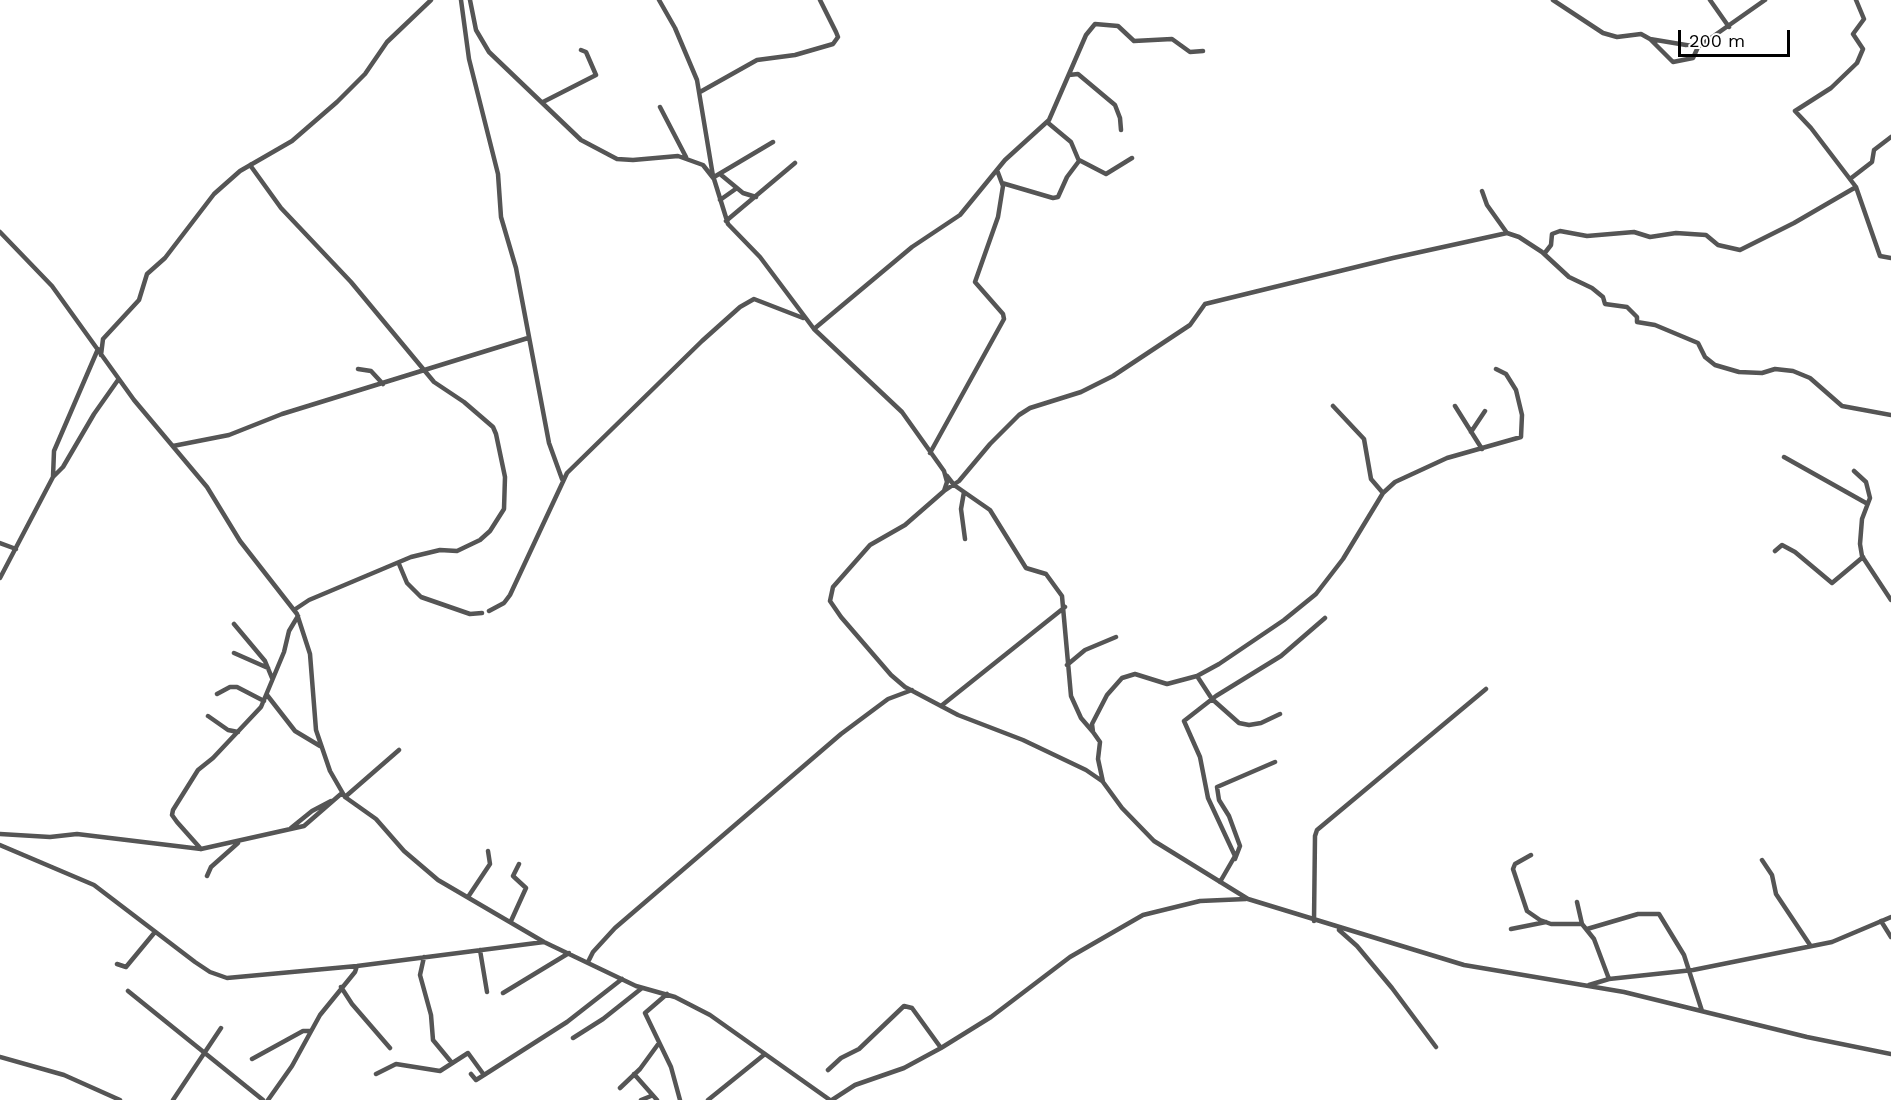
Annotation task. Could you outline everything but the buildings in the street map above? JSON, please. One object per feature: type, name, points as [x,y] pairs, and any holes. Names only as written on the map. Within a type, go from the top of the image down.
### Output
[{"type":"street","points":[[101,355],[103,339],[139,300],[147,274],[165,258],[214,194],[232,177],[292,141],[337,102],[365,74],[391,37],[431,0]]},
{"type":"street","points":[[460,0],[469,58],[498,174],[501,217],[516,268],[551,450],[562,479]]},
{"type":"street","points":[[470,0],[476,30],[489,52],[543,102],[573,134],[610,157],[633,160],[686,157],[703,165],[714,178]]},
{"type":"street","points":[[700,92],[758,60],[795,55],[833,44],[837,38],[836,32],[820,0]]},
{"type":"street","points":[[1553,0],[1603,33],[1617,37],[1638,33],[1650,39],[1698,48]]},
{"type":"street","points":[[1710,0],[1729,27]]},
{"type":"street","points":[[1650,39],[1673,62],[1693,58],[1698,48],[1765,0]]},
{"type":"street","points":[[1856,0],[1864,19],[1853,34],[1864,51],[1857,63],[1831,88],[1795,111],[1811,128],[1856,187],[1880,256],[1891,258]]},
{"type":"street","points":[[661,1],[692,65],[700,92],[714,178],[726,221],[760,257],[804,319],[848,359],[884,398],[901,410],[954,485],[992,512],[1028,569],[1039,569],[1046,574],[1062,596],[1065,607],[1067,665],[1075,707],[1100,742],[1098,759],[1103,782]]},
{"type":"street","points":[[814,329],[912,247],[960,215],[997,170],[1047,122],[1086,35],[1097,23],[1118,26],[1131,41],[1172,39],[1190,52],[1203,51]]},
{"type":"street","points":[[543,102],[596,75],[585,52],[580,50]]},
{"type":"street","points":[[1069,75],[1078,74],[1115,105],[1121,130]]},
{"type":"street","points":[[660,107],[686,157]]},
{"type":"street","points":[[1047,122],[1071,142],[1079,160],[1106,174],[1132,158]]},
{"type":"street","points":[[1850,179],[1872,162],[1874,150],[1891,137]]},
{"type":"street","points":[[714,178],[773,142]]},
{"type":"street","points":[[1002,183],[1056,198],[1079,160]]},
{"type":"street","points":[[726,221],[795,163]]},
{"type":"street","points":[[250,165],[281,208],[333,261],[427,370],[437,385],[464,402],[495,430],[505,477],[505,505],[490,531],[473,544],[457,551],[431,552],[309,600],[294,610]]},
{"type":"street","points":[[930,453],[1004,319],[1003,314],[975,282],[996,224],[1002,183],[997,170]]},
{"type":"street","points":[[720,174],[736,188],[756,197]]},
{"type":"street","points":[[1544,254],[1551,244],[1552,234],[1560,231],[1587,236],[1634,232],[1650,237],[1676,233],[1706,235],[1718,245],[1740,250],[1794,223],[1856,187]]},
{"type":"street","points":[[720,200],[736,188]]},
{"type":"street","points":[[1482,191],[1487,205],[1507,233]]},
{"type":"street","points":[[0,232],[52,286],[118,380],[207,487],[240,541],[298,616],[310,654],[315,724],[320,746],[330,771],[344,795],[376,819],[395,842],[430,875],[544,942],[642,988],[667,994],[710,1015],[831,1100],[855,1085],[904,1068],[941,1048],[991,1017],[1080,951],[1143,915],[1200,901],[1248,899]]},
{"type":"street","points":[[1891,415],[1842,406],[1810,378],[1793,371],[1775,369],[1762,373],[1739,372],[1712,364],[1698,343],[1655,325],[1637,322],[1637,317],[1627,308],[1605,304],[1604,298],[1592,288],[1569,277],[1544,254],[1520,237],[1507,233],[1472,239],[1205,304],[1190,325],[1113,376],[1081,392],[1034,407],[1019,416],[954,485],[905,525],[870,545],[830,592],[830,601],[841,617],[891,675],[941,706],[1086,770],[1103,782],[1122,808],[1145,833],[1170,853],[1248,899],[1464,965],[1624,992],[1807,1037],[1891,1054]]},
{"type":"street","points":[[489,611],[504,603],[510,595],[562,479],[619,421],[740,307],[754,299],[760,300],[804,319]]},
{"type":"street","points":[[173,446],[221,438],[282,414],[528,338]]},
{"type":"street","points":[[53,477],[54,451],[98,349]]},
{"type":"street","points":[[358,369],[371,371],[383,384]]},
{"type":"street","points":[[1093,732],[1092,724],[1107,695],[1124,677],[1135,674],[1167,684],[1197,676],[1284,620],[1316,594],[1343,559],[1383,493],[1395,482],[1418,470],[1519,438],[1522,434],[1522,415],[1516,390],[1506,374],[1496,369]]},
{"type":"street","points":[[0,578],[53,477],[63,467],[94,414],[118,380]]},
{"type":"street","points":[[1333,406],[1364,439],[1371,479],[1383,493]]},
{"type":"street","points":[[1455,406],[1482,449]]},
{"type":"street","points":[[1471,432],[1485,411]]},
{"type":"street","points":[[1784,457],[1866,503]]},
{"type":"street","points":[[1854,471],[1866,482],[1870,498],[1866,503],[1860,533],[1863,557],[1891,600]]},
{"type":"street","points":[[944,491],[947,484],[946,474]]},
{"type":"street","points":[[964,492],[961,508],[965,539]]},
{"type":"street","points":[[0,543],[16,549]]},
{"type":"street","points":[[1775,551],[1780,545],[1795,552],[1832,583],[1863,557]]},
{"type":"street","points":[[399,564],[407,583],[421,597],[470,614],[482,614]]},
{"type":"street","points":[[941,706],[1065,607]]},
{"type":"street","points":[[201,849],[172,813],[198,770],[238,732],[264,701],[289,632],[298,616]]},
{"type":"street","points":[[1235,859],[1209,798],[1200,757],[1184,723],[1212,699],[1281,656],[1325,618]]},
{"type":"street","points":[[234,624],[262,657],[272,678]]},
{"type":"street","points":[[1067,665],[1084,650],[1116,638]]},
{"type":"street","points":[[234,653],[268,668]]},
{"type":"street","points":[[1197,676],[1212,699],[1244,725],[1261,723],[1280,714]]},
{"type":"street","points":[[218,694],[230,687],[237,687],[264,701]]},
{"type":"street","points":[[1314,921],[1315,836],[1317,830],[1486,689]]},
{"type":"street","points":[[588,962],[593,952],[615,928],[841,734],[888,699],[912,690]]},
{"type":"street","points":[[267,695],[295,730],[320,746]]},
{"type":"street","points":[[208,716],[228,730],[238,732]]},
{"type":"street","points":[[0,834],[50,837],[77,834],[201,849],[241,841],[311,822],[334,800],[344,795],[399,750]]},
{"type":"street","points":[[1220,882],[1235,859],[1240,846],[1233,825],[1218,800],[1217,787],[1275,762]]},
{"type":"street","points":[[207,876],[211,867],[241,841]]},
{"type":"street","points":[[0,845],[94,885],[200,966],[227,978],[357,966],[544,942]]},
{"type":"street","points":[[468,897],[490,864],[488,851]]},
{"type":"street","points":[[1531,855],[1515,864],[1514,874],[1527,911],[1546,922]]},
{"type":"street","points":[[1762,860],[1772,875],[1776,894],[1810,945]]},
{"type":"street","points":[[511,921],[526,888],[513,876],[519,864]]},
{"type":"street","points":[[1577,902],[1582,924],[1594,939],[1608,979]]},
{"type":"street","points":[[1587,929],[1638,914],[1659,914],[1690,970],[1702,1011]]},
{"type":"street","points":[[1587,986],[1608,979],[1690,970],[1838,940],[1891,916]]},
{"type":"street","points":[[1881,921],[1891,937]]},
{"type":"street","points":[[1511,929],[1546,922],[1582,924]]},
{"type":"street","points":[[1337,928],[1357,946],[1392,988],[1436,1047]]},
{"type":"street","points":[[117,964],[126,967],[155,932]]},
{"type":"street","points":[[480,950],[487,992]]},
{"type":"street","points":[[503,993],[568,953]]},
{"type":"street","points":[[424,957],[420,975],[431,1015],[433,1040],[452,1063]]},
{"type":"street","points":[[268,1100],[292,1066],[310,1031],[357,966]]},
{"type":"street","points":[[471,1074],[476,1080],[484,1075],[567,1022],[622,979]]},
{"type":"street","points":[[341,987],[352,1004],[390,1048]]},
{"type":"street","points":[[573,1038],[603,1019],[642,988]]},
{"type":"street","points":[[128,991],[263,1100]]},
{"type":"street","points":[[667,994],[645,1013],[673,1071],[680,1100]]},
{"type":"street","points":[[828,1070],[841,1058],[859,1049],[904,1006],[912,1008],[941,1048]]},
{"type":"street","points":[[173,1100],[221,1028]]},
{"type":"street","points":[[252,1059],[303,1031],[310,1031]]},
{"type":"street","points":[[620,1088],[659,1043]]},
{"type":"street","points":[[376,1074],[396,1064],[437,1071],[468,1053],[484,1075]]},
{"type":"street","points":[[711,1099],[765,1054]]},
{"type":"street","points":[[0,1057],[64,1075],[120,1100]]},
{"type":"street","points":[[634,1074],[651,1096],[657,1100]]},
{"type":"street","points":[[641,1100],[651,1096]]}]
